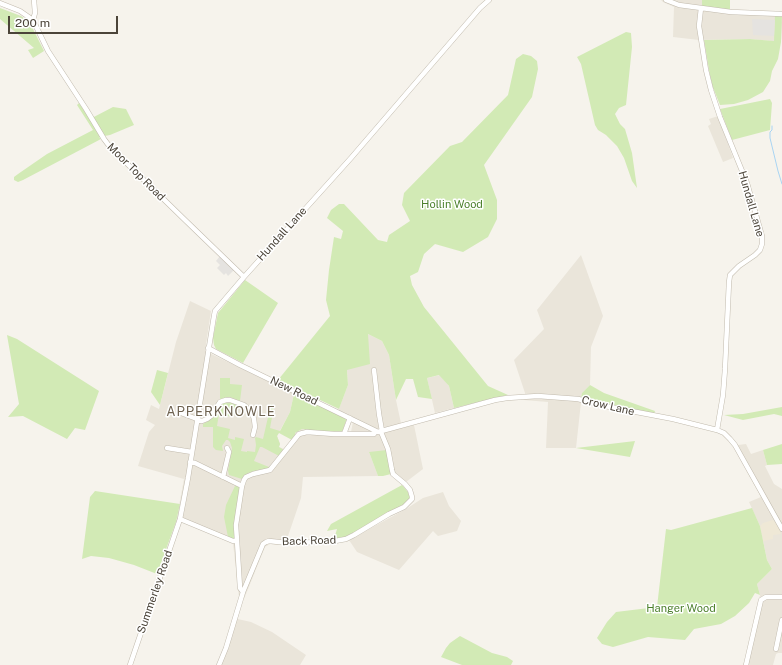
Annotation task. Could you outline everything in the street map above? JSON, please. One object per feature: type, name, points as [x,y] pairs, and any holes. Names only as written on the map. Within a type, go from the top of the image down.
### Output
[{"type":"street","points":[[0,3],[20,11],[34,20],[34,0]]},
{"type":"street","name":"Hundall Lane","points":[[180,519],[215,311],[351,158],[480,8],[489,0]]},
{"type":"street","points":[[666,0],[679,5],[731,12],[782,14]]},
{"type":"street","name":"Hundall Lane","points":[[701,8],[699,26],[707,77],[720,116],[747,183],[762,236],[760,250],[755,256],[739,266],[730,275],[723,396],[717,430]]},
{"type":"street","name":"Moor Top Road","points":[[34,20],[48,52],[104,139],[153,189],[244,277]]},
{"type":"street","name":"New Road","points":[[208,348],[240,365],[380,431]]},
{"type":"street","points":[[374,370],[380,431]]},
{"type":"street","name":"Crow Lane","points":[[242,486],[248,475],[270,470],[299,434],[307,432],[374,434],[380,431],[507,398],[538,396],[578,399],[605,406],[673,419],[717,430],[727,436],[735,445],[782,529]]},
{"type":"street","points":[[181,413],[202,421],[211,416],[220,402],[230,400],[244,405],[252,413],[255,424],[252,432]]},
{"type":"street","points":[[344,434],[350,418]]},
{"type":"street","name":"Back Road","points":[[243,592],[263,544],[266,542],[322,542],[346,539],[404,507],[412,500],[410,490],[406,484],[394,474],[392,470],[388,449],[380,431]]},
{"type":"street","points":[[167,448],[192,452]]},
{"type":"street","points":[[223,477],[229,452],[228,448]]},
{"type":"street","points":[[190,462],[242,486],[236,525],[240,588],[243,592],[226,648],[219,665]]},
{"type":"street","points":[[180,519],[237,541]]},
{"type":"street","name":"Summerley Road","points":[[130,665],[180,519]]},
{"type":"street","points":[[746,665],[761,600],[766,597],[782,597]]},
{"type":"street","points":[[776,649],[782,620]]},
{"type":"shaded area","points":[[661,0],[702,0],[703,6],[730,10],[775,12],[782,22],[781,42],[750,39],[699,40],[673,37],[674,7]]},
{"type":"shaded area","points":[[752,19],[775,20],[774,36],[753,35]]},
{"type":"shaded area","points":[[718,116],[733,158],[723,162],[708,126],[711,124],[709,119]]},
{"type":"shaded area","points":[[581,255],[603,316],[591,347],[590,385],[582,393],[576,448],[546,448],[548,402],[524,400],[525,393],[514,360],[544,329],[537,310]]},
{"type":"shaded area","points":[[220,256],[234,270],[228,276],[226,273],[224,275],[217,268],[220,265],[216,261]]},
{"type":"shaded area","points":[[190,301],[211,311],[205,351],[294,394],[290,412],[277,436],[280,444],[279,447],[284,449],[292,440],[295,433],[302,429],[324,432],[351,432],[353,422],[346,420],[344,417],[337,414],[348,385],[347,370],[368,334],[382,341],[389,355],[402,428],[414,425],[423,469],[402,485],[369,452],[378,476],[303,477],[301,498],[287,539],[287,545],[270,544],[265,547],[244,599],[239,597],[233,543],[182,522],[176,522],[184,479],[138,466],[149,432],[155,425],[146,420],[151,405],[159,409],[176,342]]},
{"type":"shaded area","points":[[440,375],[449,386],[454,408],[435,413],[427,378]]},
{"type":"shaded area","points":[[732,444],[746,444],[751,454],[763,450],[767,465],[765,466],[774,484],[782,489],[782,653],[776,654],[773,665],[743,665],[760,595],[757,584],[772,569],[767,560],[760,526],[749,502],[761,497]]},
{"type":"shaded area","points":[[443,492],[449,506],[461,521],[457,531],[438,536],[433,531],[399,570],[357,552],[349,540],[423,498]]},
{"type":"shaded area","points":[[773,520],[778,525],[781,534],[773,535],[773,539],[763,541],[760,526],[763,523]]},
{"type":"shaded area","points":[[233,618],[251,622],[272,632],[306,655],[300,665],[217,665]]},
{"type":"green space","points":[[702,0],[730,0],[730,10],[702,6]]},
{"type":"green space","points":[[0,8],[21,16],[30,23],[44,51],[33,58],[28,50],[34,48],[0,19]]},
{"type":"green space","points":[[775,15],[782,16],[781,42],[778,59],[772,71],[770,81],[763,92],[748,100],[734,104],[720,105],[712,85],[704,40],[750,39],[774,41]]},
{"type":"green space","points":[[626,32],[631,33],[632,47],[626,105],[619,108],[615,114],[620,124],[625,129],[632,153],[637,188],[632,181],[624,158],[617,146],[606,135],[598,130],[595,125],[581,64],[577,57]]},
{"type":"green space","name":"Hollin Wood","points":[[523,54],[531,56],[537,61],[538,69],[532,97],[484,165],[497,200],[497,219],[488,237],[463,252],[435,244],[424,254],[418,272],[410,276],[412,285],[424,307],[488,386],[508,395],[454,408],[449,386],[439,375],[427,378],[432,399],[418,397],[413,379],[406,379],[396,400],[389,355],[382,341],[368,334],[370,364],[347,370],[348,385],[339,409],[278,380],[330,316],[326,300],[334,237],[341,239],[343,231],[327,218],[331,210],[339,204],[344,204],[378,240],[387,242],[389,235],[410,221],[402,205],[404,193],[450,146],[462,142],[508,95],[516,59]]},
{"type":"green space","points":[[770,99],[772,103],[770,130],[732,140],[720,109]]},
{"type":"green space","points":[[79,103],[90,119],[113,107],[126,109],[134,125],[110,135],[99,137],[101,139],[23,180],[18,182],[14,180],[14,177],[47,154],[93,130],[77,105]]},
{"type":"green space","points":[[245,280],[278,303],[243,363],[216,349],[213,338],[218,313]]},
{"type":"green space","points":[[7,335],[17,339],[99,391],[85,430],[75,428],[67,439],[23,416],[8,417],[19,404]]},
{"type":"green space","points":[[157,370],[168,373],[160,405],[151,392]]},
{"type":"green space","points":[[220,378],[230,378],[230,384],[242,385],[240,401],[230,397],[220,399]]},
{"type":"green space","points":[[590,385],[604,393],[655,411],[654,414],[624,409],[581,398],[582,393]]},
{"type":"green space","points":[[294,394],[344,417],[346,421],[342,432],[324,432],[302,429],[295,433],[292,440],[279,433],[277,436],[280,444],[279,447],[284,450],[279,456],[260,447],[254,461],[269,467],[268,468],[248,473],[242,479],[229,475],[228,471],[232,448],[230,442],[226,440],[222,446],[223,451],[216,450],[213,447],[213,427],[203,427],[203,424],[214,417],[220,406],[224,403],[230,402],[236,404],[233,417],[219,414],[217,426],[230,429],[228,438],[235,440],[235,437],[244,439],[241,451],[255,452],[255,438],[263,439],[271,404],[274,406],[270,428],[280,431],[290,412]]},
{"type":"green space","points":[[782,407],[782,416],[774,414],[743,420],[724,415],[743,414]]},
{"type":"green space","points":[[635,441],[630,457],[576,448]]},
{"type":"green space","points":[[782,444],[782,464],[767,465],[763,450]]},
{"type":"green space","points":[[387,450],[391,474],[378,476],[369,452]]},
{"type":"green space","points":[[402,485],[408,492],[410,498],[405,504],[350,536],[334,539],[337,529],[327,531],[331,524]]},
{"type":"green space","points":[[235,486],[239,486],[240,488],[235,538],[232,539],[228,537],[224,517],[226,505]]},
{"type":"green space","points":[[95,491],[180,504],[176,522],[157,574],[134,565],[109,558],[91,556],[82,559],[90,497]]},
{"type":"green space","name":"Hanger Wood","points":[[752,508],[760,526],[767,560],[772,569],[757,584],[760,595],[755,593],[749,603],[735,616],[721,624],[694,629],[685,640],[648,637],[613,647],[602,644],[597,638],[607,622],[616,612],[657,607],[666,529],[671,530]]},
{"type":"green space","points":[[460,636],[492,653],[507,657],[513,661],[511,665],[462,665],[441,657],[450,643]]},
{"type":"waterway","points":[[772,126],[770,138],[782,184]]},
{"type":"district","name":"APPERKNOWLE","points":[[221,412]]}]
